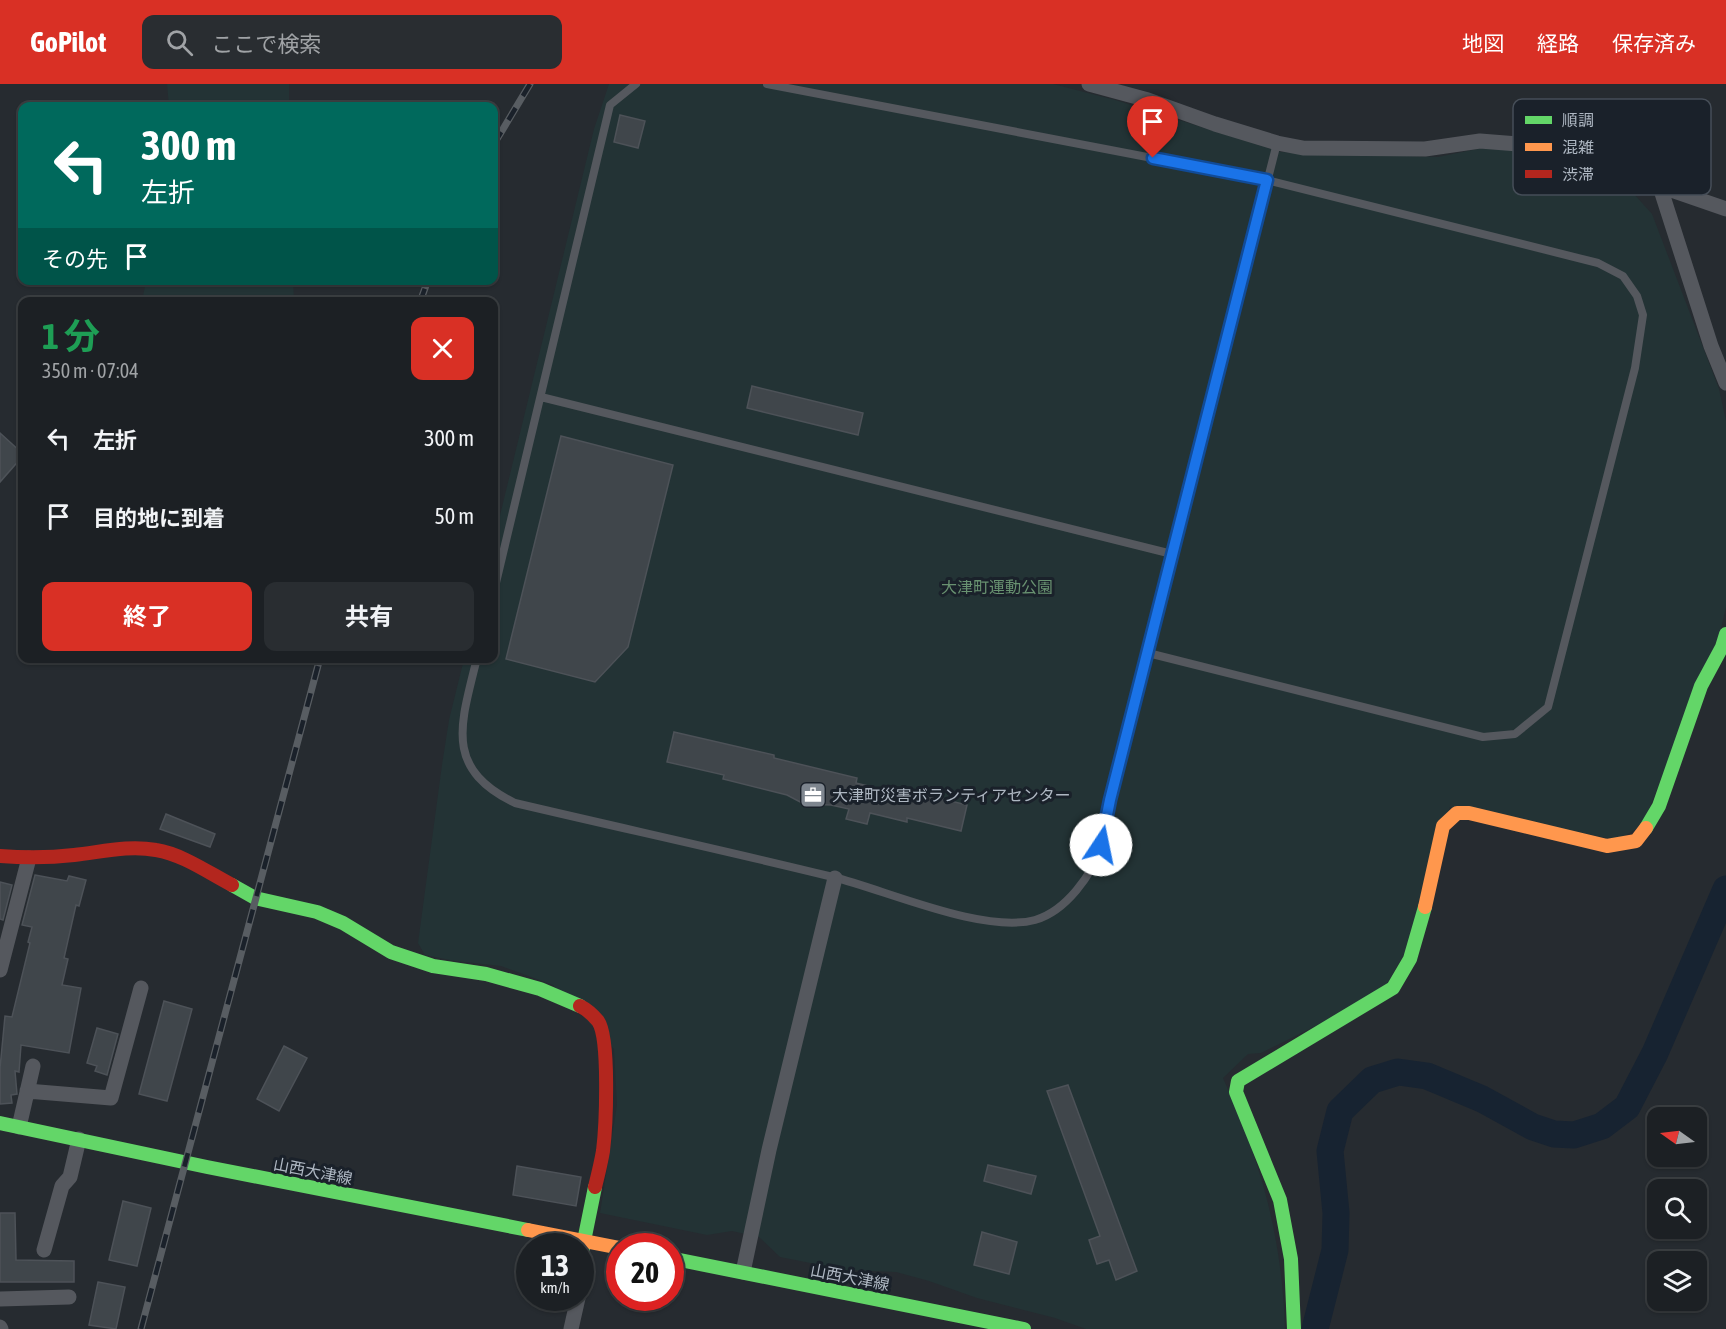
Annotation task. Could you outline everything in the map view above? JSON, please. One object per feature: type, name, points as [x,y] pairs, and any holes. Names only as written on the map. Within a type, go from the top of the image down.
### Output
[{"type":"street","points":[[1089,84],[1148,100],[1277,143],[1303,148],[1360,150],[1442,148],[1480,141],[1513,144]]},
{"type":"street","points":[[1663,195],[1711,346],[1726,383]]},
{"type":"street","points":[[1684,195],[1726,209]]},
{"type":"street","points":[[1294,1329],[1291,1259],[1280,1200],[1236,1092],[1238,1081],[1401,981],[1412,957],[1443,826],[1457,813],[1468,813],[1607,846],[1636,841],[1650,823],[1659,806],[1701,686],[1722,647],[1726,634]]},
{"type":"street","points":[[0,856],[29,858],[75,855],[126,847],[159,850],[191,863],[255,898],[317,912],[343,923],[391,952],[433,966],[486,974],[540,989],[586,1009],[598,1022],[604,1047],[606,1103],[603,1150],[586,1233]]},
{"type":"street","points":[[0,970],[29,858]]},
{"type":"street","points":[[743,1272],[769,1150],[835,878]]},
{"type":"street","points":[[27,1091],[111,1098],[141,988]]},
{"type":"street","points":[[19,1126],[33,1066]]},
{"type":"street","name":"山西大津線","points":[[0,1123],[207,1167],[543,1233]]},
{"type":"street","points":[[44,1250],[62,1186],[70,1177],[79,1139]]},
{"type":"street","name":"山西大津線","points":[[684,1261],[1024,1329]]},
{"type":"street","points":[[0,1299],[69,1297]]},
{"type":"street","points":[[571,1329],[575,1311]]},
{"type":"lane","points":[[498,574],[610,105],[636,84]]},
{"type":"lane","points":[[767,84],[1267,180],[1598,262],[1623,276],[1637,296],[1643,315],[1635,368],[1548,707],[1515,734],[1483,737],[1148,653]]},
{"type":"lane","points":[[476,663],[466,703],[461,739],[471,771],[491,792],[515,803],[835,878],[975,920],[1010,922],[1034,920],[1051,913],[1080,886],[1101,845],[1110,800],[1277,143]]},
{"type":"lane","points":[[541,397],[1172,554]]},
{"type":"green space","points":[[167,84],[289,84],[289,102],[169,102]]},
{"type":"green space","name":"大津町運動公園","points":[[609,84],[1053,84],[1115,100],[1281,152],[1438,157],[1492,146],[1513,150],[1513,195],[1635,195],[1652,214],[1719,389],[1726,421],[1726,607],[1720,633],[1646,817],[1638,828],[1617,840],[1450,807],[1407,949],[1387,984],[1336,1016],[1261,1053],[1248,1054],[1223,1078],[1259,1170],[1267,1200],[1279,1262],[1285,1329],[1086,1329],[896,1272],[846,1270],[780,1257],[759,1237],[732,1231],[707,1235],[600,1213],[617,1105],[614,1049],[553,985],[501,966],[425,955],[418,943],[449,720],[463,663],[498,663],[498,524],[594,129]]},
{"type":"green space","points":[[145,285],[293,285],[294,297],[143,297]]},
{"type":"building","points":[[620,115],[645,121],[638,148],[614,142]]},
{"type":"building","points":[[752,386],[863,413],[858,435],[747,408]]},
{"type":"building","points":[[0,433],[18,449],[18,462],[0,482]]},
{"type":"building","points":[[561,436],[673,465],[628,647],[595,682],[506,659]]},
{"type":"building","points":[[674,732],[774,755],[774,758],[857,778],[856,783],[896,793],[898,788],[967,805],[961,831],[907,818],[907,822],[870,813],[867,824],[846,819],[849,809],[831,805],[804,804],[787,795],[723,779],[724,775],[667,762]]},
{"type":"building","points":[[166,814],[215,834],[210,847],[160,829]]},
{"type":"building","points":[[35,875],[67,881],[69,876],[86,880],[79,906],[76,905],[64,958],[68,959],[62,985],[81,988],[69,1053],[21,1045],[19,1072],[15,1071],[17,1094],[11,1095],[12,1103],[0,1104],[0,1068],[5,1016],[12,1017],[30,943],[28,942],[32,927],[22,925]]},
{"type":"building","points":[[0,882],[12,885],[3,920],[0,919]]},
{"type":"building","points":[[164,1001],[192,1009],[167,1101],[139,1094]]},
{"type":"building","points":[[97,1028],[118,1034],[107,1075],[95,1071],[97,1066],[87,1063]]},
{"type":"building","points":[[284,1046],[307,1058],[279,1111],[257,1099]]},
{"type":"building","points":[[1068,1085],[1137,1271],[1116,1280],[1109,1260],[1097,1264],[1089,1240],[1100,1236],[1047,1091]]},
{"type":"building","points":[[988,1165],[1036,1176],[1031,1194],[984,1181]]},
{"type":"building","points":[[517,1166],[581,1177],[576,1206],[513,1195]]},
{"type":"building","points":[[123,1201],[151,1208],[137,1266],[109,1260]]},
{"type":"building","points":[[0,1213],[15,1213],[16,1260],[74,1261],[74,1282],[0,1282]]},
{"type":"building","points":[[982,1232],[1017,1242],[1009,1274],[974,1265]]},
{"type":"building","points":[[98,1282],[125,1287],[116,1329],[89,1325]]},
{"type":"waterway","points":[[1315,1329],[1335,1250],[1336,1213],[1330,1151],[1340,1111],[1372,1080],[1398,1072],[1427,1076],[1482,1099],[1533,1127],[1554,1134],[1574,1135],[1602,1126],[1627,1107],[1655,1053],[1726,889]]},
{"type":"railway","points":[[498,137],[530,84]]},
{"type":"railway","points":[[422,297],[426,285]]},
{"type":"railway","points":[[141,1329],[319,663]]},
{"type":"traffic: fast","points":[[1646,828],[1659,806],[1701,686],[1722,647],[1726,634]]},
{"type":"traffic: fast","points":[[232,885],[255,898],[317,912],[343,923],[391,952],[433,966],[486,974],[540,989],[580,1006]]},
{"type":"traffic: fast","points":[[1294,1329],[1291,1259],[1280,1200],[1236,1092],[1238,1081],[1393,988],[1410,959],[1425,907]]},
{"type":"traffic: fast","points":[[0,1123],[207,1167],[528,1230]]},
{"type":"traffic: fast","points":[[586,1233],[595,1187]]},
{"type":"traffic: fast","points":[[684,1261],[1024,1329]]},
{"type":"traffic: slow","points":[[1425,907],[1443,826],[1457,813],[1469,813],[1607,846],[1636,841],[1646,828]]},
{"type":"traffic: slow","points":[[528,1230],[606,1245]]},
{"type":"traffic: jam","points":[[0,856],[55,857],[125,849],[156,850],[176,855],[232,885]]},
{"type":"traffic: jam","points":[[580,1006],[598,1021],[602,1030],[606,1063],[604,1139],[595,1187]]},
{"type":"place","name":"大津町災害ボランティアセンター","points":[[813,795]]},
{"type":"route","points":[[1101,845],[1110,800],[1267,180],[1153,158]]}]
